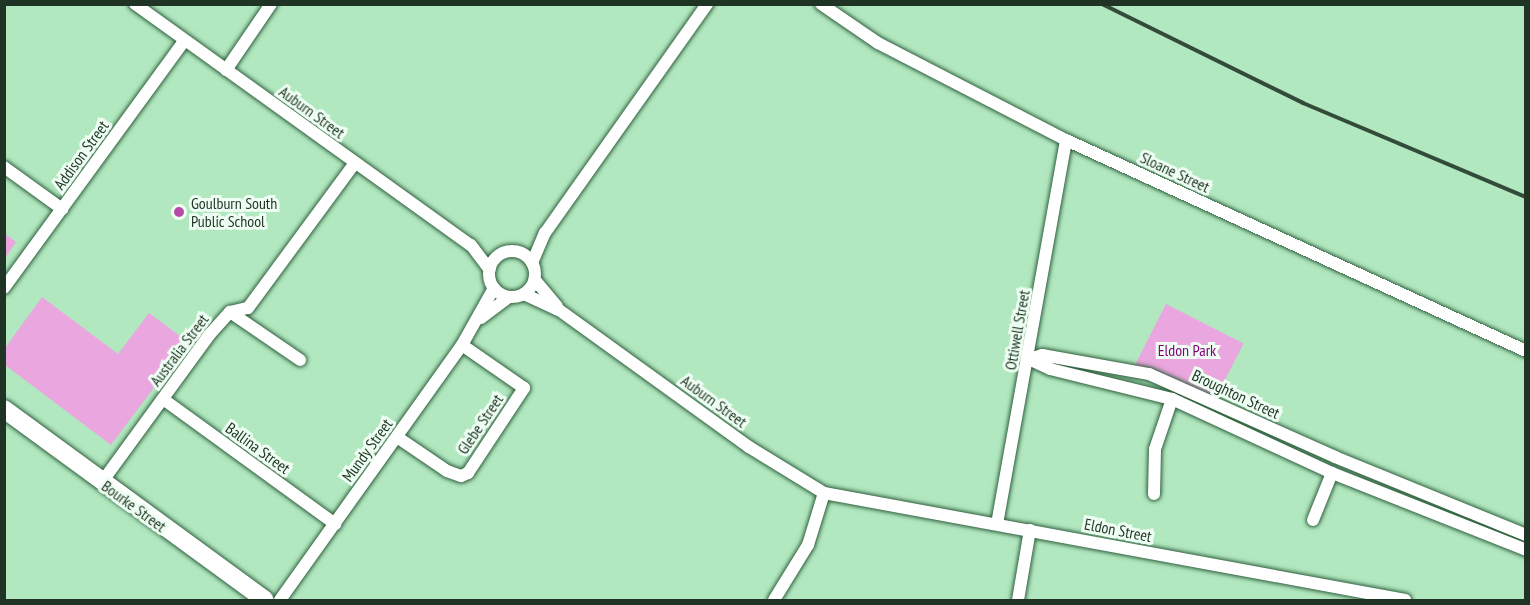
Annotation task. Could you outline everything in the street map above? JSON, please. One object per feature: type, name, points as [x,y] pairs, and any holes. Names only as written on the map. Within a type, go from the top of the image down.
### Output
[{"type":"street","name":"Auburn Street","points":[[135,4],[471,245],[500,255]]},
{"type":"street","points":[[225,70],[271,4]]},
{"type":"street","points":[[545,233],[518,252],[500,255],[490,270],[494,288],[509,297],[524,294],[535,280],[532,262],[545,233],[707,4]]},
{"type":"street","name":"Sloane Street","points":[[821,4],[878,43],[1066,140],[1526,351]]},
{"type":"street","name":"Addison Street","points":[[4,288],[184,41]]},
{"type":"street","name":"Ottiwell Street","points":[[997,524],[1029,359],[1066,140]]},
{"type":"street","name":"Australia Street","points":[[102,482],[230,312],[248,308],[355,163]]},
{"type":"street","points":[[4,167],[62,209]]},
{"type":"street","name":"Auburn Street","points":[[471,245],[490,270]]},
{"type":"street","points":[[518,252],[532,262]]},
{"type":"street","name":"Auburn Street","points":[[535,280],[560,310]]},
{"type":"street","name":"Mundy Street","points":[[280,600],[462,345],[480,318],[494,288]]},
{"type":"street","name":"Auburn Street","points":[[524,294],[560,310],[749,447],[824,493]]},
{"type":"street","name":"Mundy Street","points":[[480,318],[509,297]]},
{"type":"street","points":[[230,312],[300,360]]},
{"type":"street","name":"Glebe Street","points":[[397,437],[447,471],[461,476],[468,472],[524,388],[462,345]]},
{"type":"street","name":"Broughton Street","points":[[1029,359],[1042,355],[1149,374],[1335,457],[1526,535]]},
{"type":"street","name":"Broughton Street","points":[[1029,359],[1050,369],[1172,399],[1332,473],[1526,550]]},
{"type":"street","name":"Ballina Street","points":[[163,399],[335,524]]},
{"type":"street","name":"Broughton Street","points":[[1154,494],[1155,449],[1172,399]]},
{"type":"street","name":"Bourke Street","points":[[4,409],[265,600]]},
{"type":"street","points":[[1313,520],[1332,473]]},
{"type":"street","points":[[774,600],[808,545],[824,493]]},
{"type":"street","name":"Eldon Street","points":[[824,493],[1405,600]]},
{"type":"street","points":[[1018,600],[1030,530]]},
{"type":"green space","points":[[5,234],[16,242],[5,258]]},
{"type":"green space","points":[[42,297],[118,354],[149,313],[188,342],[111,445],[5,365],[5,348]]},
{"type":"green space","name":"Eldon Park","points":[[1166,304],[1244,343],[1212,405],[1135,365]]},
{"type":"railway","points":[[1102,4],[1303,103],[1526,197]]},
{"type":"place","name":"Goulburn South Public School","points":[[179,212]]}]
